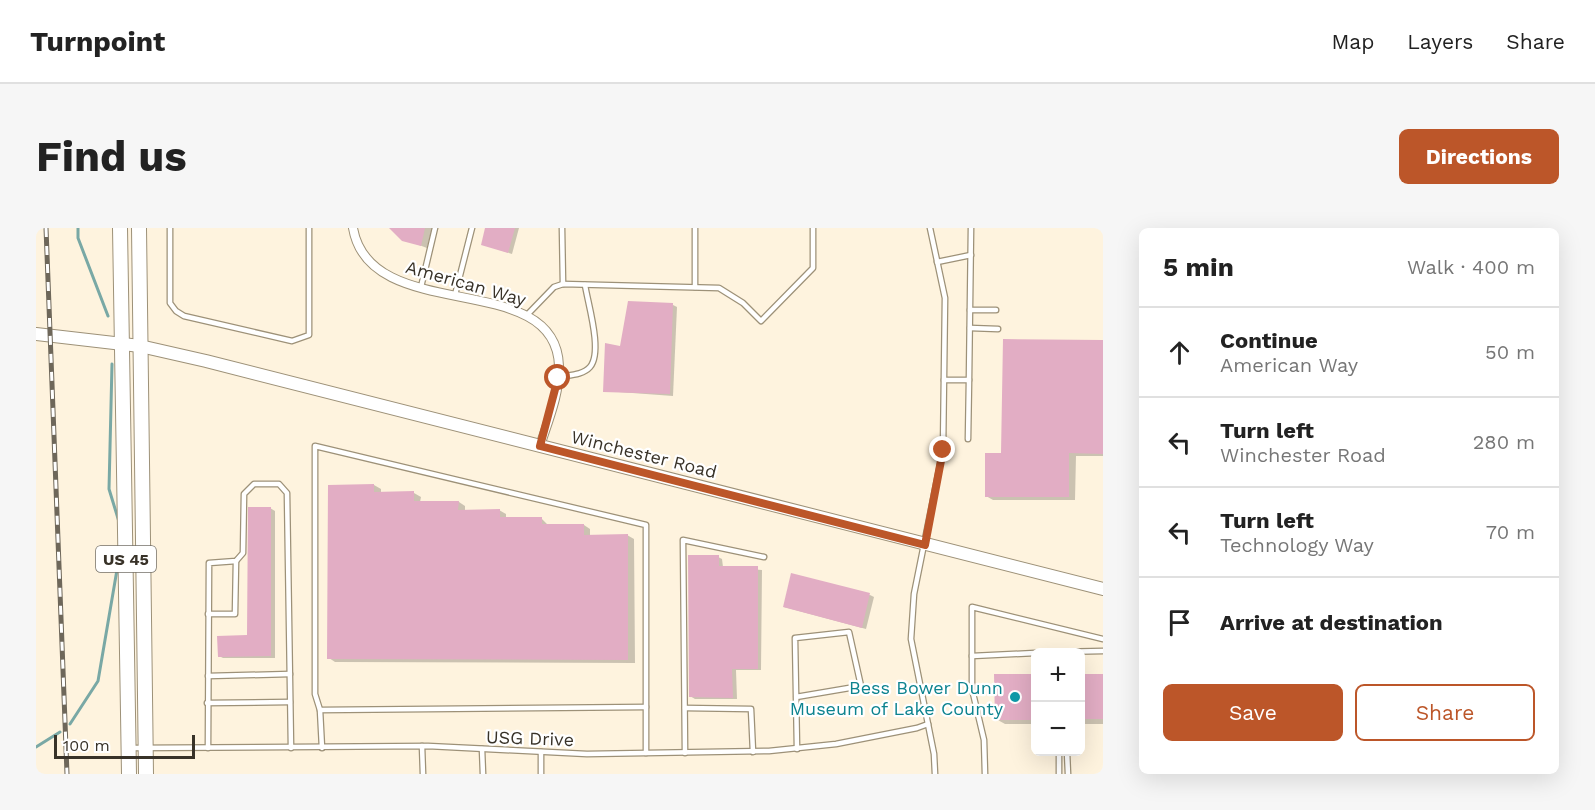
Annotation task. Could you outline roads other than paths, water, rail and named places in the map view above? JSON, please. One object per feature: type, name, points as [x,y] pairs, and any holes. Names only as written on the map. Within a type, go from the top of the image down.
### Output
[{"type":"main road","name":"US 45","points":[[120,228],[129,774]]},
{"type":"main road","name":"US 45","points":[[139,228],[146,774]]},
{"type":"main road","name":"Winchester Road","points":[[36,334],[140,346],[1103,589]]},
{"type":"street","name":"American Way","points":[[353,228],[358,245],[372,266],[401,282],[526,316],[549,336],[559,362],[558,378],[540,446]]},
{"type":"lane","points":[[170,228],[170,303],[176,311],[184,315],[292,341],[309,335],[309,228]]},
{"type":"lane","points":[[421,287],[435,228]]},
{"type":"lane","points":[[455,296],[472,228]]},
{"type":"lane","points":[[562,228],[564,284]]},
{"type":"lane","points":[[695,228],[695,287]]},
{"type":"lane","points":[[526,316],[554,287],[564,284],[719,288],[743,303],[761,321],[813,268],[813,228]]},
{"type":"lane","points":[[930,228],[945,298],[943,450],[914,594],[911,639],[928,724],[935,774]]},
{"type":"lane","points":[[968,439],[971,228]]},
{"type":"lane","points":[[937,262],[971,255]]},
{"type":"lane","points":[[558,378],[584,372],[591,366],[596,346],[585,285]]},
{"type":"lane","points":[[970,310],[996,310]]},
{"type":"lane","points":[[970,328],[998,329]]},
{"type":"lane","points":[[944,380],[969,380]]},
{"type":"lane","points":[[322,748],[320,710],[315,694],[315,446],[646,525],[646,753]]},
{"type":"lane","points":[[208,614],[235,614],[236,561],[243,553],[244,494],[254,484],[279,484],[287,493],[291,748]]},
{"type":"lane","points":[[685,753],[683,540],[764,557]]},
{"type":"lane","points":[[208,748],[209,563],[236,561]]},
{"type":"lane","points":[[985,774],[984,740],[972,689],[972,607],[1103,639]]},
{"type":"lane","points":[[796,697],[861,686],[849,632],[795,638],[796,697],[797,749]]},
{"type":"lane","points":[[1085,651],[1103,651]]},
{"type":"lane","points":[[972,656],[1031,653]]},
{"type":"lane","points":[[207,676],[290,674]]},
{"type":"lane","points":[[207,703],[290,702]]},
{"type":"lane","points":[[320,710],[646,708]]},
{"type":"lane","points":[[685,708],[751,709],[753,752]]},
{"type":"lane","name":"USG Drive","points":[[128,748],[422,746],[541,752],[753,752],[797,749],[894,733],[928,724]]},
{"type":"lane","points":[[422,746],[423,774]]},
{"type":"lane","points":[[483,749],[483,774]]},
{"type":"lane","points":[[541,752],[541,774]]},
{"type":"lane","points":[[1059,756],[1059,774]]},
{"type":"lane","points":[[1067,756],[1068,774]]},
{"type":"waterway","points":[[78,228],[78,238],[108,316]]},
{"type":"waterway","points":[[112,364],[109,489],[120,525]]},
{"type":"waterway","points":[[70,724],[98,681],[119,558]]},
{"type":"waterway","points":[[36,747],[60,732]]},
{"type":"railway","points":[[46,228],[67,774]]},
{"type":"place","name":"Bess Bower Dunn Museum of Lake County","points":[[1015,697]]}]
